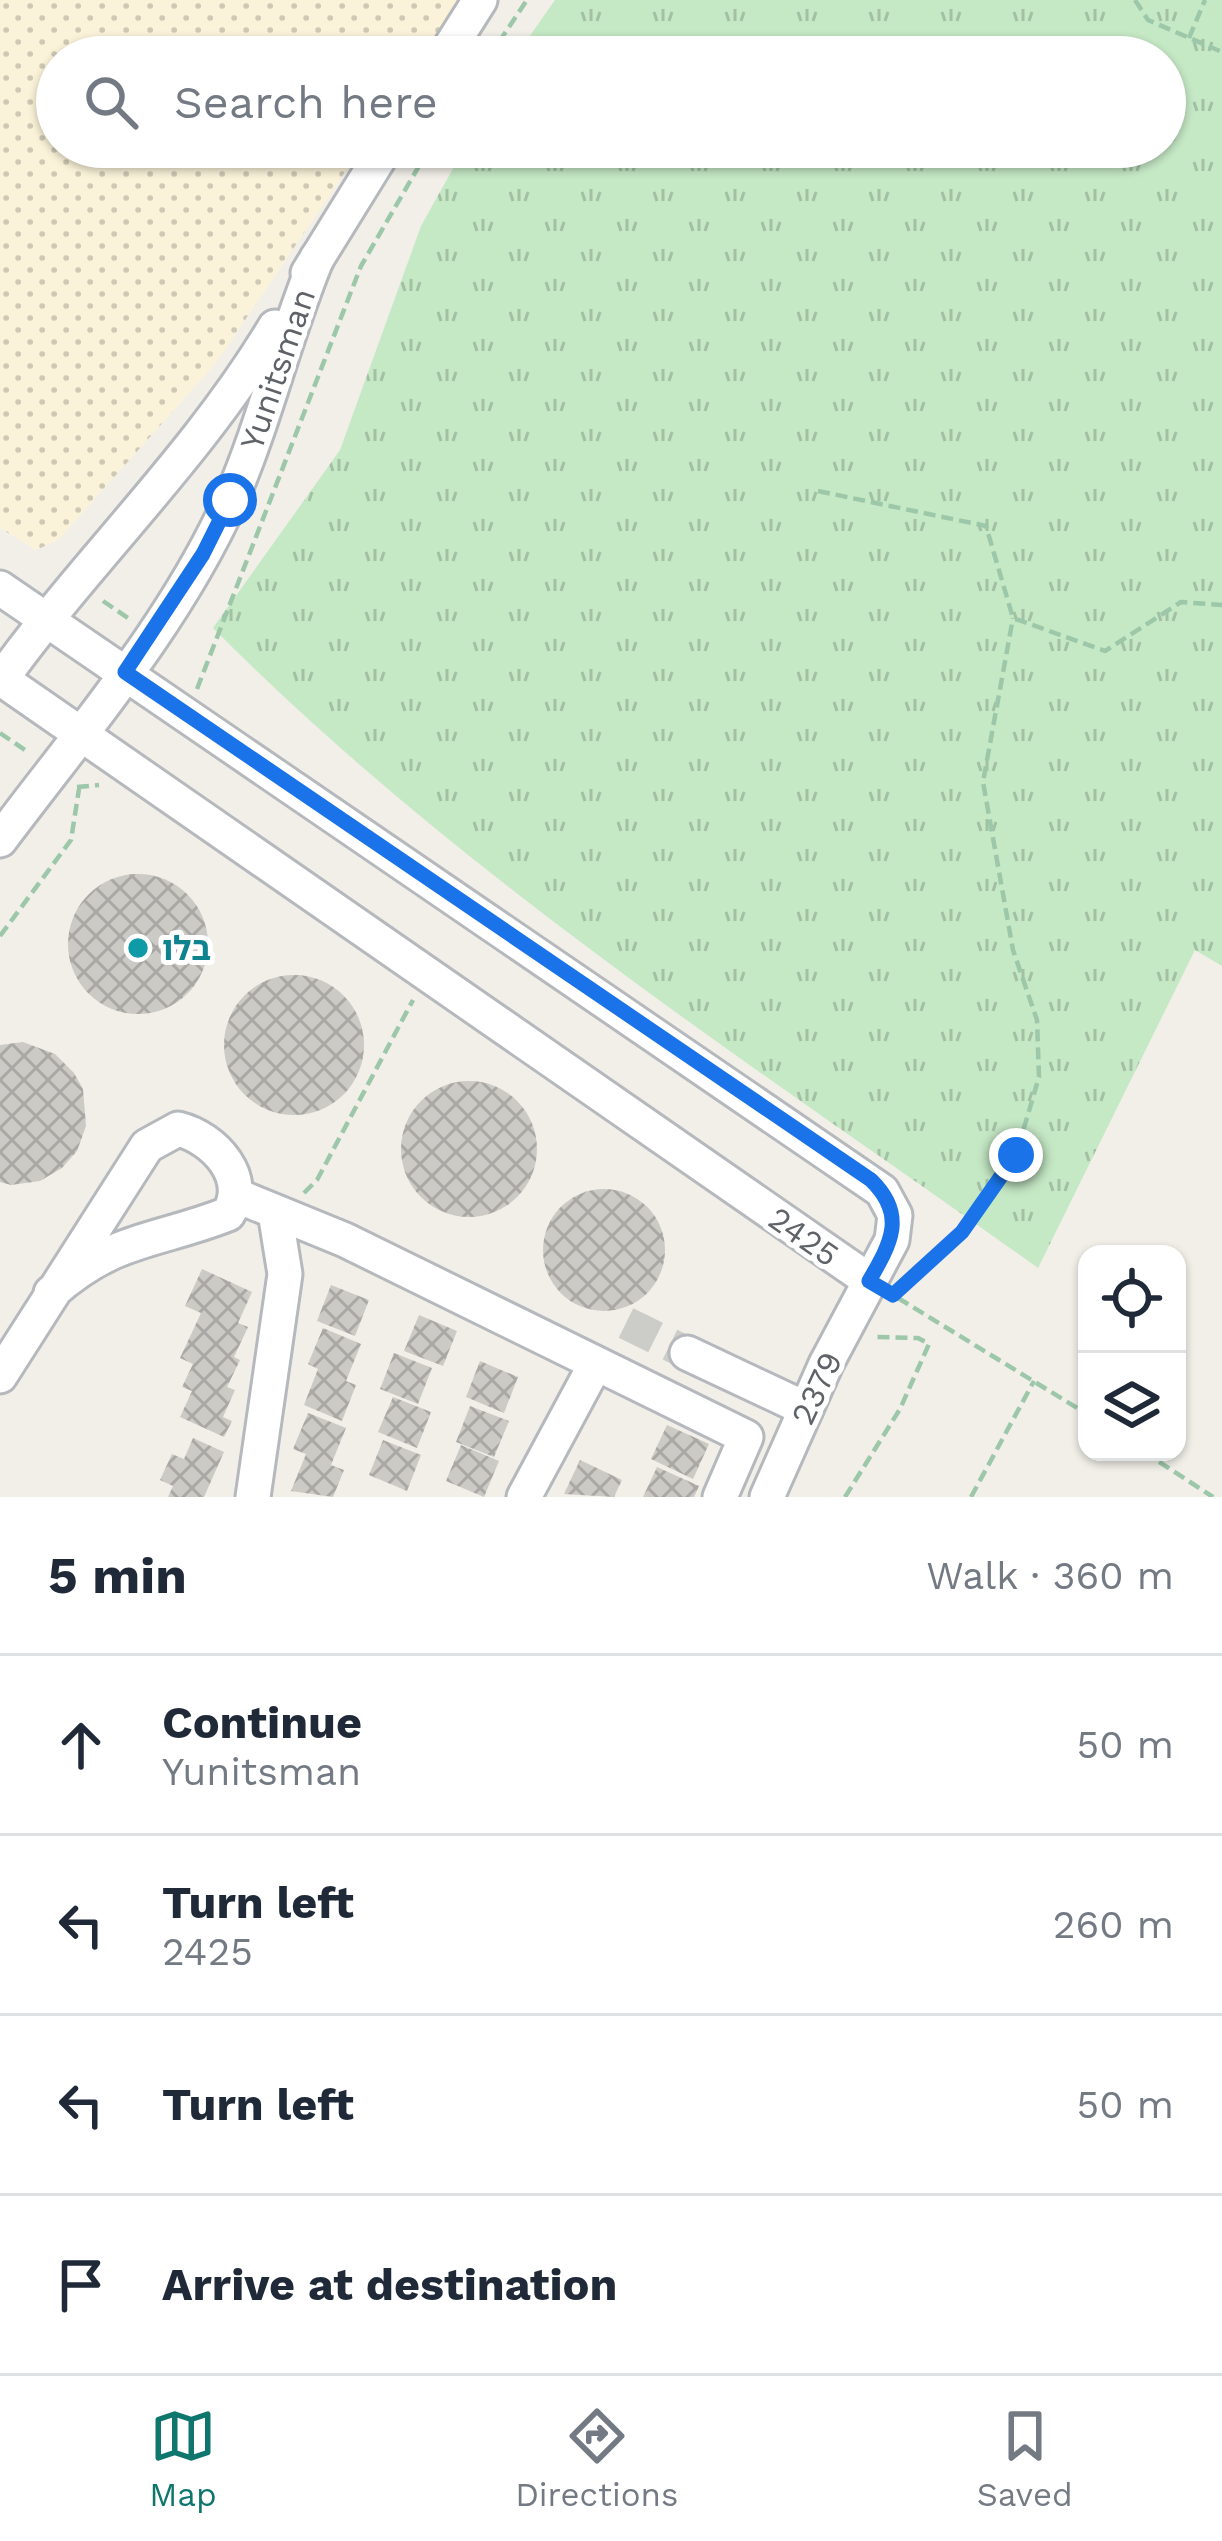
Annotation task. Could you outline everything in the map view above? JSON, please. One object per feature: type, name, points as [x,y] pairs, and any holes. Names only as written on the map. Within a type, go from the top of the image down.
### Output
[{"type":"street","points":[[457,36],[480,0]]},
{"type":"street","name":"Yunitsman","points":[[0,680],[46,618],[193,451],[238,389],[373,168]]},
{"type":"street","name":"Yunitsman","points":[[0,840],[125,672],[193,571],[230,500],[317,258]]},
{"type":"street","name":"2425","points":[[0,588],[125,672],[189,702],[871,1180],[890,1202],[895,1227],[869,1281],[0,680]]},
{"type":"street","points":[[0,1376],[51,1293],[147,1147],[160,1136],[178,1130],[206,1141],[238,1182],[240,1197],[229,1214],[145,1237],[88,1261],[51,1293]]},
{"type":"street","points":[[240,1197],[345,1240],[746,1437],[720,1497]]},
{"type":"street","points":[[253,1497],[285,1274],[279,1213]]},
{"type":"street","name":"2379","points":[[767,1497],[869,1281]]},
{"type":"street","points":[[687,1353],[806,1408]]},
{"type":"street","points":[[524,1497],[595,1365]]},
{"type":"path","points":[[503,36],[527,0]]},
{"type":"path","points":[[1135,0],[1148,20],[1184,36]]},
{"type":"path","points":[[1189,38],[1205,0]]},
{"type":"path","points":[[1186,37],[1222,52]]},
{"type":"path","points":[[189,702],[361,266],[418,168]]},
{"type":"path","points":[[818,491],[986,526],[1013,618],[982,782],[1013,950],[1037,1020],[1039,1077],[1016,1155],[962,1232],[893,1295],[1078,1408]]},
{"type":"path","points":[[1013,618],[1105,651],[1181,602],[1222,605]]},
{"type":"path","points":[[0,936],[71,840],[80,789],[104,785]]},
{"type":"path","points":[[279,1213],[317,1180],[427,974]]},
{"type":"path","points":[[845,1497],[901,1408],[929,1344],[918,1338],[871,1336],[847,1322]]},
{"type":"path","points":[[971,1497],[1035,1378]]},
{"type":"path","points":[[1158,1461],[1213,1497]]},
{"type":"green space","points":[[555,0],[1222,0],[1222,966],[1195,950],[1038,1268],[507,886],[307,718],[213,628],[340,450],[421,226],[453,168],[1186,168],[1186,36],[530,36]]},
{"type":"sand","points":[[0,0],[462,0],[437,36],[36,36],[36,168],[348,168],[216,363],[58,540],[36,550],[0,528]]},
{"type":"building","name":"בלו","points":[[138,874],[165,879],[188,894],[203,917],[208,944],[203,971],[188,994],[165,1009],[138,1014],[111,1009],[88,994],[73,971],[68,944],[73,917],[88,894],[111,879]]},
{"type":"building","name":"בלו","points":[[294,975],[321,980],[343,996],[359,1018],[364,1045],[359,1072],[343,1094],[321,1110],[294,1115],[267,1110],[245,1094],[229,1072],[224,1045],[229,1018],[245,996],[267,980]]},
{"type":"building","points":[[23,1042],[55,1054],[74,1073],[83,1089],[86,1126],[77,1151],[62,1168],[40,1181],[11,1185],[0,1182],[0,1045]]},
{"type":"building","points":[[469,1081],[495,1086],[517,1101],[532,1123],[537,1149],[532,1175],[517,1197],[495,1212],[469,1217],[443,1212],[421,1197],[406,1175],[401,1149],[406,1123],[421,1101],[443,1086]]},
{"type":"building","points":[[604,1189],[627,1193],[647,1207],[661,1227],[665,1250],[661,1273],[647,1293],[627,1307],[604,1311],[581,1307],[561,1293],[547,1273],[543,1250],[547,1227],[561,1207],[581,1193]]},
{"type":"building","points":[[202,1269],[252,1292],[238,1323],[248,1327],[227,1387],[235,1390],[223,1417],[232,1421],[224,1437],[180,1417],[192,1391],[182,1387],[193,1364],[180,1358],[201,1313],[185,1306]]},
{"type":"building","points":[[331,1285],[369,1300],[355,1336],[317,1321]]},
{"type":"building","points":[[419,1315],[457,1331],[443,1366],[404,1351]]},
{"type":"building","points":[[323,1328],[361,1344],[346,1381],[356,1385],[342,1421],[304,1405],[318,1369],[308,1364]]},
{"type":"building","points":[[394,1353],[432,1368],[418,1404],[380,1389]]},
{"type":"building","points":[[480,1361],[518,1377],[504,1413],[466,1397]]},
{"type":"building","points":[[393,1397],[431,1412],[417,1448],[378,1432]]},
{"type":"building","points":[[470,1406],[509,1421],[494,1457],[456,1442]]},
{"type":"building","points":[[308,1413],[346,1428],[331,1465],[344,1470],[333,1497],[291,1491],[306,1454],[293,1449]]},
{"type":"building","points":[[667,1425],[709,1444],[693,1479],[651,1459]]},
{"type":"building","points":[[193,1438],[224,1452],[204,1497],[168,1497],[173,1486],[160,1480],[172,1454],[184,1459]]},
{"type":"building","points":[[383,1440],[421,1455],[407,1491],[369,1475]]},
{"type":"building","points":[[461,1445],[499,1461],[484,1497],[446,1481]]},
{"type":"building","points":[[580,1460],[622,1480],[614,1497],[564,1494]]},
{"type":"building","points":[[657,1467],[699,1486],[694,1497],[643,1497]]},
{"type":"tunnel","points":[[626,1323],[687,1353]]},
{"type":"place","name":"בלו","points":[[138,948]]},
{"type":"route","points":[[230,500],[203,554],[125,672],[871,1180],[890,1202],[895,1227],[869,1281],[893,1295],[962,1232],[1016,1155]]}]
